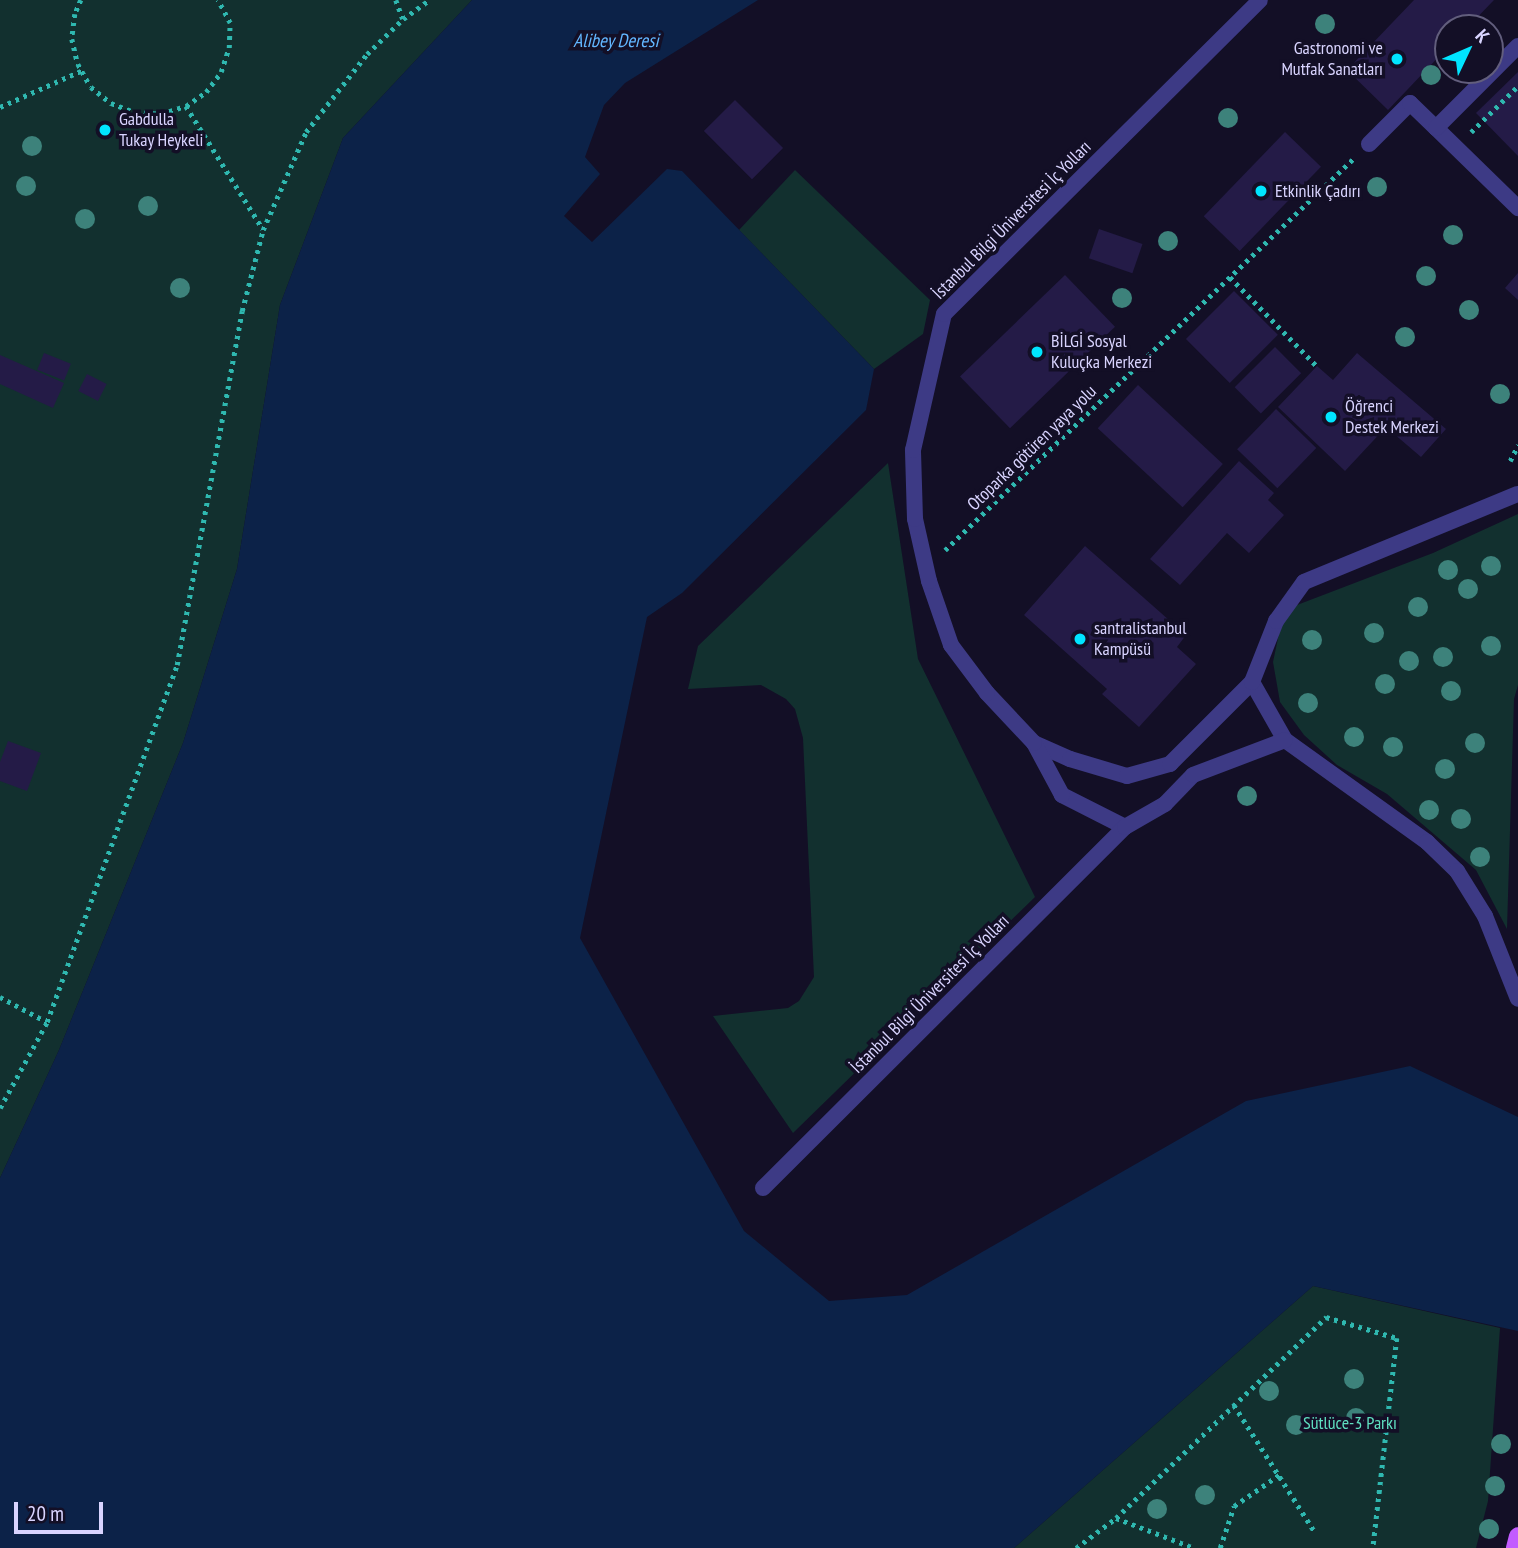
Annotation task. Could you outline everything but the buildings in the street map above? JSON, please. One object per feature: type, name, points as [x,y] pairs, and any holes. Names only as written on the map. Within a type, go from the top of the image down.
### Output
[{"type":"main road","points":[[1515,1548],[1518,1536]]},
{"type":"lane","name":"İstanbul Bilgi Üniversitesi İç Yolları","points":[[1125,827],[1062,795],[1034,743],[987,693],[951,645],[926,568],[915,519],[913,450],[944,314],[1260,0]]},
{"type":"lane","points":[[1436,128],[1518,46]]},
{"type":"lane","points":[[1369,144],[1410,103],[1518,208]]},
{"type":"lane","name":"İstanbul Bilgi Üniversitesi İç Yolları","points":[[1034,743],[1070,760],[1127,776],[1170,764],[1252,682],[1276,621],[1304,582],[1518,494]]},
{"type":"lane","points":[[1252,682],[1285,740],[1427,842],[1457,871],[1485,916],[1518,999]]},
{"type":"lane","name":"İstanbul Bilgi Üniversitesi İç Yolları","points":[[763,1188],[1125,827],[1164,804],[1193,775],[1285,740]]},
{"type":"path","points":[[81,0],[75,13],[72,39],[82,71],[91,87],[111,103],[135,112],[161,114],[186,106],[206,92],[221,72],[229,48],[230,23],[218,0]]},
{"type":"path","points":[[396,0],[403,19]]},
{"type":"path","points":[[0,1108],[47,1022],[177,665],[242,311],[263,230],[306,132],[367,54],[403,19],[429,0]]},
{"type":"path","points":[[0,107],[82,71]]},
{"type":"path","points":[[1474,129],[1518,86]]},
{"type":"path","points":[[186,106],[263,230]]},
{"type":"path","name":"Otoparka götüren yaya yolu","points":[[926,568],[1369,144]]},
{"type":"path","points":[[1230,276],[1317,366]]},
{"type":"path","points":[[1510,461],[1518,445]]},
{"type":"path","points":[[0,997],[47,1022]]},
{"type":"path","points":[[1076,1548],[1116,1518],[1326,1317],[1396,1338],[1373,1548]]},
{"type":"path","points":[[1234,1405],[1315,1532]]},
{"type":"path","points":[[1220,1548],[1234,1506],[1279,1475]]},
{"type":"path","points":[[1116,1518],[1194,1548]]},
{"type":"green space","points":[[0,0],[472,0],[343,138],[280,305],[237,569],[183,743],[59,1050],[0,1178]]},
{"type":"green space","points":[[795,170],[930,300],[923,334],[874,369],[739,230]]},
{"type":"green space","points":[[888,463],[918,659],[1035,897],[793,1133],[713,1016],[788,1008],[799,1001],[814,977],[803,738],[795,709],[786,699],[761,685],[688,689],[698,646]]},
{"type":"green space","points":[[1518,514],[1518,685],[1514,699],[1507,929],[1476,870],[1387,794],[1337,765],[1304,735],[1280,702],[1273,662],[1284,610],[1433,553]]},
{"type":"green space","name":"Sütlüce-3 Parkı","points":[[1313,1286],[1500,1328],[1488,1501],[1476,1548],[1014,1548]]},
{"type":"water","name":"Alibey Deresi","points":[[472,0],[758,0],[625,83],[604,105],[585,157],[600,174],[564,216],[592,242],[667,169],[682,171],[874,369],[866,410],[682,593],[647,617],[580,938],[744,1231],[829,1301],[907,1295],[1246,1101],[1410,1066],[1518,1117],[1518,1331],[1313,1286],[1014,1548],[0,1548],[0,1178],[59,1050],[183,743],[237,569],[280,305],[343,138]]},
{"type":"place","name":"Gastronomi ve Mutfak Sanatları","points":[[1397,59]]},
{"type":"place","name":"Gabdulla Tukay Heykeli","points":[[105,130]]},
{"type":"place","name":"Etkinlik Çadırı","points":[[1261,191]]},
{"type":"place","name":"BİLGİ Sosyal Kuluçka Merkezi","points":[[1037,352]]},
{"type":"place","name":"Öğrenci Destek Merkezi","points":[[1331,417]]},
{"type":"place","name":"santralistanbul Kampüsü","points":[[1080,639]]}]
